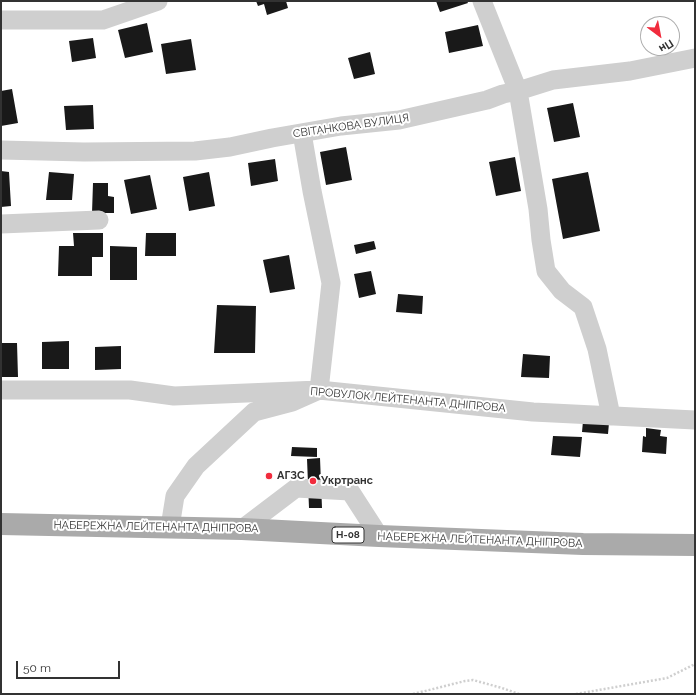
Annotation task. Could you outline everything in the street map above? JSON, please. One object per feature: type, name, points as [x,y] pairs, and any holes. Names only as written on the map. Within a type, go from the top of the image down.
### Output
[{"type":"main road","name":"НАБЕРЕЖНА ЛЕЙТЕНАНТА ДНІПРОВА","points":[[1,524],[242,529],[379,536],[575,543],[695,545]]},
{"type":"street","points":[[1,20],[102,20],[158,1]]},
{"type":"street","points":[[482,1],[518,91],[538,209],[546,271],[562,291],[583,307],[597,349],[611,416]]},
{"type":"street","name":"СВІТАНКОВА ВУЛИЦЯ","points":[[1,150],[84,152],[195,151],[230,147],[341,126],[398,120],[487,100],[553,80],[630,71],[695,58]]},
{"type":"street","points":[[170,527],[175,496],[196,466],[254,412],[292,402],[319,390],[331,284],[302,133]]},
{"type":"street","points":[[1,224],[98,220]]},
{"type":"street","name":"ПРОВУЛОК ЛЕЙТЕНАНТА ДНІПРОВА","points":[[1,390],[130,390],[174,396],[319,390],[533,412],[695,420]]},
{"type":"street","points":[[242,529],[296,488],[350,491],[379,536]]},
{"type":"path","points":[[576,694],[667,678],[695,664]]},
{"type":"path","points":[[413,694],[473,680],[519,694]]},
{"type":"building","points":[[256,1],[286,1],[288,8],[267,15],[264,4],[258,6]]},
{"type":"building","points":[[436,1],[467,1],[468,3],[440,12]]},
{"type":"building","points":[[147,23],[153,52],[125,58],[118,30]]},
{"type":"building","points":[[478,25],[483,46],[449,53],[445,32]]},
{"type":"building","points":[[93,38],[96,58],[72,62],[69,41]]},
{"type":"building","points":[[191,39],[196,70],[166,74],[161,44]]},
{"type":"building","points":[[370,52],[375,74],[354,79],[348,58]]},
{"type":"building","points":[[12,89],[18,123],[1,126],[1,91]]},
{"type":"building","points":[[573,103],[580,137],[554,142],[547,108]]},
{"type":"building","points":[[93,105],[94,129],[66,130],[64,106]]},
{"type":"building","points":[[346,147],[352,180],[326,185],[320,152]]},
{"type":"building","points":[[515,157],[521,191],[496,196],[489,162]]},
{"type":"building","points":[[275,159],[278,181],[251,186],[248,163]]},
{"type":"building","points":[[1,171],[9,172],[11,206],[1,207]]},
{"type":"building","points":[[49,172],[74,174],[72,200],[46,200]]},
{"type":"building","points":[[209,172],[215,206],[189,211],[183,177]]},
{"type":"building","points":[[588,172],[600,231],[563,239],[552,179]]},
{"type":"building","points":[[150,175],[157,209],[131,214],[124,180]]},
{"type":"building","points":[[93,183],[108,183],[108,196],[114,197],[114,213],[92,213]]},
{"type":"building","points":[[73,233],[103,233],[103,257],[92,257],[92,276],[58,276],[59,246],[74,246]]},
{"type":"building","points":[[146,233],[176,233],[176,256],[145,256]]},
{"type":"building","points":[[374,241],[376,249],[356,254],[354,245]]},
{"type":"building","points":[[110,246],[137,247],[137,280],[110,280]]},
{"type":"building","points":[[289,255],[295,289],[270,293],[263,260]]},
{"type":"building","points":[[371,271],[376,294],[359,298],[354,274]]},
{"type":"building","points":[[398,294],[423,296],[422,314],[396,312]]},
{"type":"building","points":[[217,305],[256,306],[255,353],[214,353]]},
{"type":"building","points":[[69,341],[69,369],[42,369],[42,342]]},
{"type":"building","points":[[1,343],[17,343],[18,377],[1,377]]},
{"type":"building","points":[[121,346],[121,369],[95,370],[95,347]]},
{"type":"building","points":[[523,354],[550,356],[549,378],[521,377]]},
{"type":"building","points":[[583,421],[609,423],[608,434],[582,432]]},
{"type":"building","points":[[646,428],[661,430],[660,436],[667,437],[666,454],[642,452],[643,436],[646,437]]},
{"type":"building","points":[[553,436],[582,437],[580,457],[551,455]]},
{"type":"building","points":[[292,447],[317,448],[317,457],[291,456]]},
{"type":"building","points":[[320,458],[322,508],[309,508],[307,459]]},
{"type":"place","name":"АГЗС","points":[[269,476]]},
{"type":"place","name":"Укртранс","points":[[313,481]]}]
